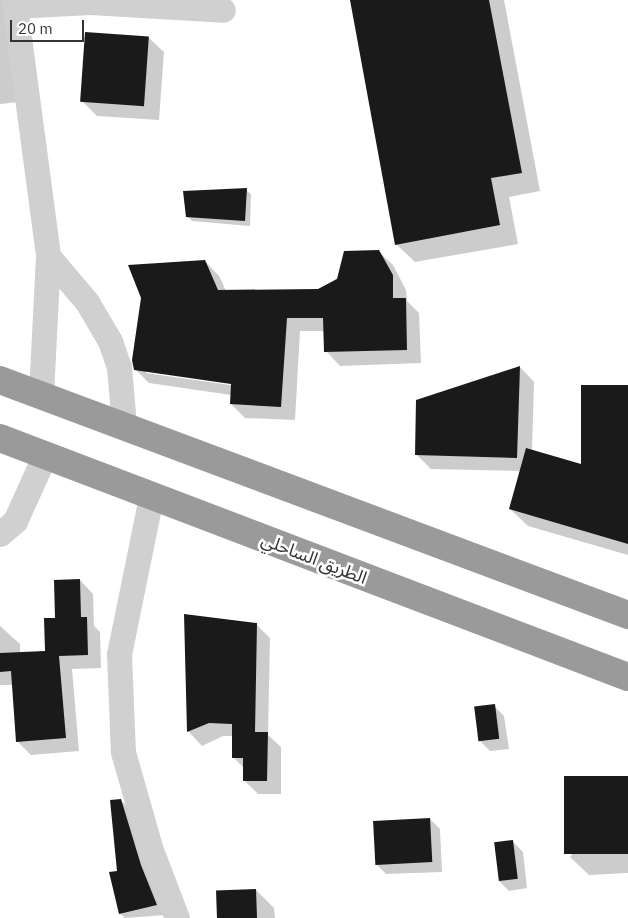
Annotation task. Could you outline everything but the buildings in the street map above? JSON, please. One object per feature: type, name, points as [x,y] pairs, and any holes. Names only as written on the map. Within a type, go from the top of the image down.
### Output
[{"type":"highway","points":[[0,380],[628,615]]},
{"type":"highway","name":"الطريق الساحلي","points":[[0,438],[628,677]]},
{"type":"street","points":[[41,395],[48,256],[14,3],[90,2],[223,10]]},
{"type":"street","points":[[48,256],[87,302],[110,340],[119,367],[124,425]]},
{"type":"street","points":[[0,534],[15,520],[45,455]]},
{"type":"street","points":[[151,497],[119,654],[123,752],[151,850],[177,918]]}]
